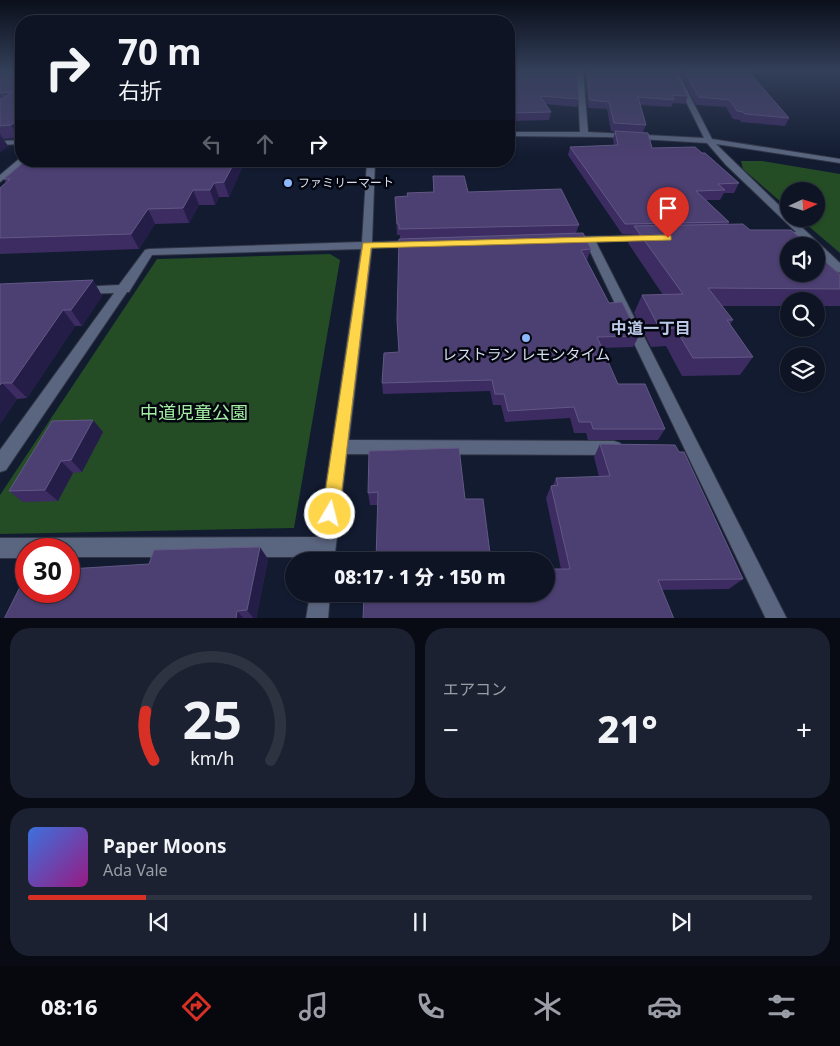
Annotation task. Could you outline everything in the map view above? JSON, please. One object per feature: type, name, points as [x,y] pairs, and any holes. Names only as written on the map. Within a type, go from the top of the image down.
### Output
[{"type":"street","points":[[582,100],[584,133]]},
{"type":"street","points":[[689,100],[709,141],[729,163],[804,235]]},
{"type":"street","points":[[515,134],[584,133],[709,141],[840,161]]},
{"type":"street","points":[[0,142],[15,142]]},
{"type":"street","points":[[0,179],[15,167]]},
{"type":"street","points":[[325,552],[367,246],[371,167]]},
{"type":"street","points":[[775,236],[804,235]]},
{"type":"street","points":[[560,240],[658,238]]},
{"type":"street","points":[[590,239],[777,618]]},
{"type":"street","points":[[0,464],[125,289],[149,252],[425,244]]},
{"type":"street","points":[[825,255],[840,269]]},
{"type":"street","points":[[67,291],[125,289]]},
{"type":"street","points":[[339,447],[634,448]]},
{"type":"street","points":[[673,449],[693,449]]},
{"type":"street","points":[[0,548],[285,553]]},
{"type":"street","points":[[316,618],[319,602]]},
{"type":"green space","points":[[741,161],[762,161],[840,174],[840,253],[825,240],[825,237],[821,237],[811,228],[825,228],[825,182],[780,182],[780,201],[743,169]]},
{"type":"green space","name":"中道児童公園","points":[[330,254],[340,260],[294,528],[0,534],[0,495],[157,259]]},
{"type":"building","points":[[0,100],[15,100],[15,122],[11,125],[0,126]]},
{"type":"building","points":[[515,100],[543,100],[551,112],[515,113]]},
{"type":"building","points":[[590,100],[639,100],[646,125],[614,123],[609,102]]},
{"type":"building","points":[[728,100],[773,100],[789,118],[745,114],[737,111]]},
{"type":"building","points":[[615,131],[648,133],[652,148],[695,147],[702,153],[705,153],[739,183],[718,184],[725,190],[696,191],[729,222],[625,224],[570,147],[618,145]]},
{"type":"building","points":[[18,167],[232,167],[224,182],[214,183],[210,190],[193,190],[183,208],[148,209],[131,234],[0,238],[0,188],[10,179],[4,179]]},
{"type":"building","points":[[433,176],[464,176],[468,192],[561,189],[579,225],[399,229],[395,197],[408,196],[407,193],[434,192]]},
{"type":"building","points":[[743,224],[750,230],[791,230],[799,237],[780,237],[780,282],[825,282],[825,261],[840,275],[840,289],[708,288],[733,320],[727,320],[753,357],[693,358],[675,328],[660,329],[642,295],[683,294],[634,226]]},
{"type":"building","points":[[583,233],[591,249],[581,250],[609,303],[622,302],[639,336],[597,337],[618,384],[645,384],[665,429],[593,429],[591,422],[579,422],[574,407],[508,411],[504,394],[495,394],[492,380],[382,383],[384,353],[399,352],[397,320],[399,239]]},
{"type":"building","points":[[93,280],[71,310],[63,310],[12,383],[2,383],[0,385],[0,284]]},
{"type":"building","points":[[93,420],[71,460],[61,461],[45,490],[9,491],[52,421]]},
{"type":"building","points":[[600,444],[675,445],[679,452],[684,452],[743,579],[658,580],[674,618],[363,618],[364,602],[555,602],[555,569],[570,569],[551,486],[558,485],[556,478],[610,476]]},
{"type":"building","points":[[459,448],[465,499],[483,499],[490,552],[376,552],[378,492],[368,493],[369,451]]},
{"type":"building","points":[[260,547],[247,610],[237,611],[236,618],[4,618],[15,597],[15,603],[80,603],[80,568],[149,564],[154,550]]},
{"type":"place","name":"ファミリーマート","points":[[288,183]]},
{"type":"place","name":"レストラン レモンタイム","points":[[526,338]]},
{"type":"district","name":"中道一丁目","points":[[651,328]]},
{"type":"route","points":[[330,514],[367,246],[668,238]]}]
